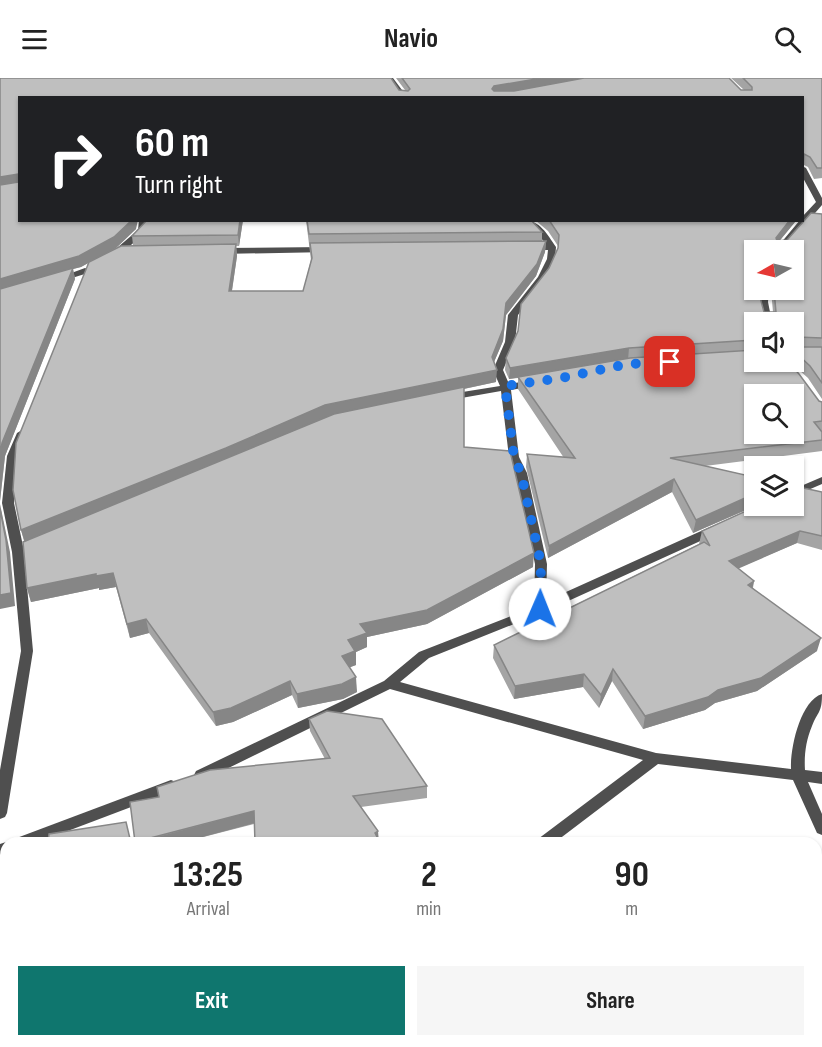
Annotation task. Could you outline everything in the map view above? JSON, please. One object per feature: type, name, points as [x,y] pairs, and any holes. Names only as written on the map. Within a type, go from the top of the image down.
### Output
[{"type":"street","points":[[390,78],[404,96]]},
{"type":"street","points":[[804,172],[820,202],[804,221]]},
{"type":"street","points":[[53,281],[91,270],[126,252],[142,231],[143,222]]},
{"type":"street","points":[[530,222],[552,247],[551,259],[542,278],[513,315],[510,342],[498,370],[505,386],[514,457],[521,473],[541,564],[540,609]]},
{"type":"street","points":[[788,240],[803,222]]},
{"type":"street","points":[[517,247],[552,247]]},
{"type":"street","points":[[213,251],[330,250]]},
{"type":"street","points":[[437,399],[505,386],[541,382]]},
{"type":"street","points":[[0,813],[27,651],[18,552],[9,503],[12,456],[24,426]]},
{"type":"street","points":[[804,489],[822,480]]},
{"type":"street","points":[[35,837],[215,770],[389,684],[424,655],[540,609],[724,525]]},
{"type":"street","points":[[18,552],[50,539]]},
{"type":"street","points":[[389,684],[656,758],[822,778]]},
{"type":"street","points":[[822,699],[808,715],[799,745],[799,777],[822,829]]},
{"type":"street","points":[[551,837],[656,758]]},
{"type":"building","points":[[0,78],[391,78],[399,90],[408,91],[410,89],[402,78],[542,78],[494,86],[492,89],[494,91],[514,91],[584,78],[729,78],[741,90],[752,90],[743,78],[822,78],[822,168],[817,168],[810,157],[804,154],[804,96],[18,96],[18,174],[0,177]]},
{"type":"building","points":[[18,182],[18,222],[130,222],[114,237],[79,256],[0,279],[0,185]]},
{"type":"building","points":[[811,213],[822,214],[822,338],[804,337],[804,312],[776,312],[775,300],[804,300],[804,240],[787,240]]},
{"type":"building","points":[[145,222],[240,222],[238,235],[132,236]]},
{"type":"building","points":[[307,222],[533,222],[542,232],[309,234]]},
{"type":"building","points":[[550,222],[788,222],[777,240],[744,240],[744,300],[761,300],[764,312],[744,312],[744,341],[629,348],[510,368],[506,358],[518,331],[521,304],[549,268],[558,248],[559,235]]},
{"type":"building","points":[[546,241],[537,264],[506,303],[503,329],[492,357],[497,370],[325,405],[226,448],[21,530],[13,490],[16,443],[89,262],[121,246],[236,244],[229,291],[303,291],[312,258],[310,243]]},
{"type":"building","points":[[73,268],[2,443],[0,457],[0,289]]},
{"type":"building","points":[[804,347],[822,347],[822,383],[804,360]]},
{"type":"building","points":[[744,351],[744,372],[797,372],[799,374],[822,402],[822,421],[814,422],[822,432],[822,440],[804,442],[804,384],[744,384],[744,444],[788,444],[670,458],[744,475],[744,498],[696,520],[674,479],[549,546],[527,454],[575,458],[518,377],[630,358]]},
{"type":"building","points":[[464,387],[464,447],[510,451],[534,553],[427,610],[360,624],[367,633],[348,640],[355,651],[342,656],[356,677],[342,684],[297,694],[290,681],[231,708],[213,712],[146,619],[127,624],[113,573],[96,576],[96,574],[27,588],[23,542],[334,414]]},
{"type":"building","points":[[804,488],[822,492],[822,536],[800,531],[729,561],[754,581],[748,585],[821,638],[761,678],[718,690],[708,697],[645,716],[613,669],[601,695],[584,674],[515,686],[494,645],[704,542],[710,546],[702,531],[744,512],[744,516],[804,516]]},
{"type":"building","points":[[0,509],[6,540],[11,593],[0,595]]},
{"type":"building","points":[[327,711],[382,719],[427,786],[353,796],[378,831],[375,833],[377,837],[255,837],[254,811],[154,837],[134,837],[130,802],[159,797],[157,787],[210,770],[330,758],[309,719]]},
{"type":"building","points":[[126,822],[130,837],[49,837],[49,834]]},
{"type":"route","points":[[540,609],[541,564],[521,473],[514,457],[505,386],[561,378],[628,364],[670,362]]}]
